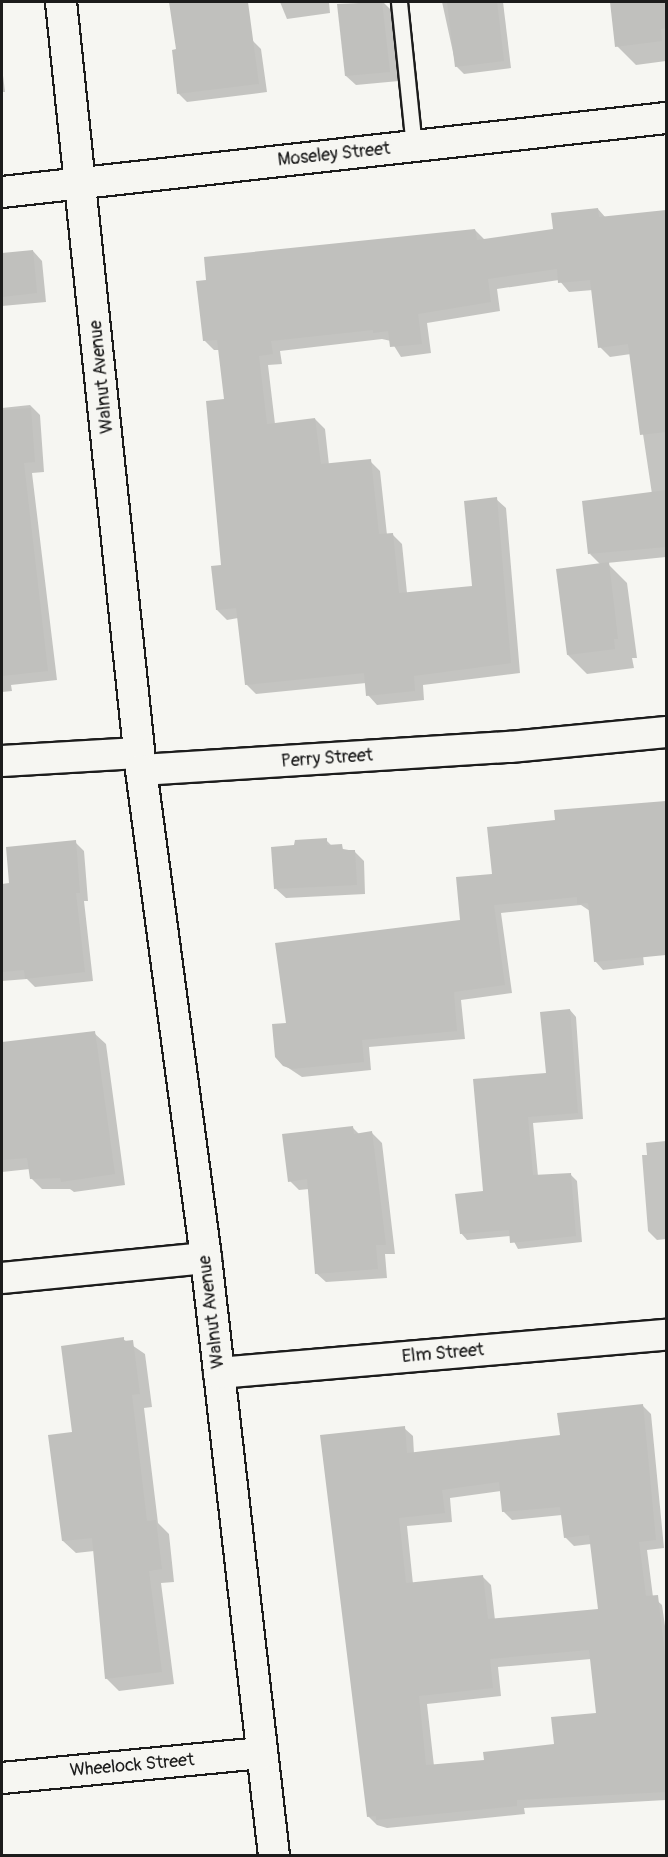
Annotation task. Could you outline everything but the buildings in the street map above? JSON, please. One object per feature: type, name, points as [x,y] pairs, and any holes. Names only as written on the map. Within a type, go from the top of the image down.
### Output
[{"type":"street","name":"Walnut Avenue","points":[[61,2],[82,184],[140,761],[206,1258],[274,1856]]},
{"type":"street","name":"Moseley Street","points":[[2,192],[666,118]]},
{"type":"street","name":"Perry Street","points":[[2,761],[140,761],[510,747],[666,732]]},
{"type":"street","points":[[2,1278],[206,1258]]},
{"type":"street","name":"Elm Street","points":[[219,1373],[666,1335]]},
{"type":"street","name":"Wheelock Street","points":[[2,1778],[262,1753]]},
{"type":"lane","points":[[399,2],[414,146]]}]
